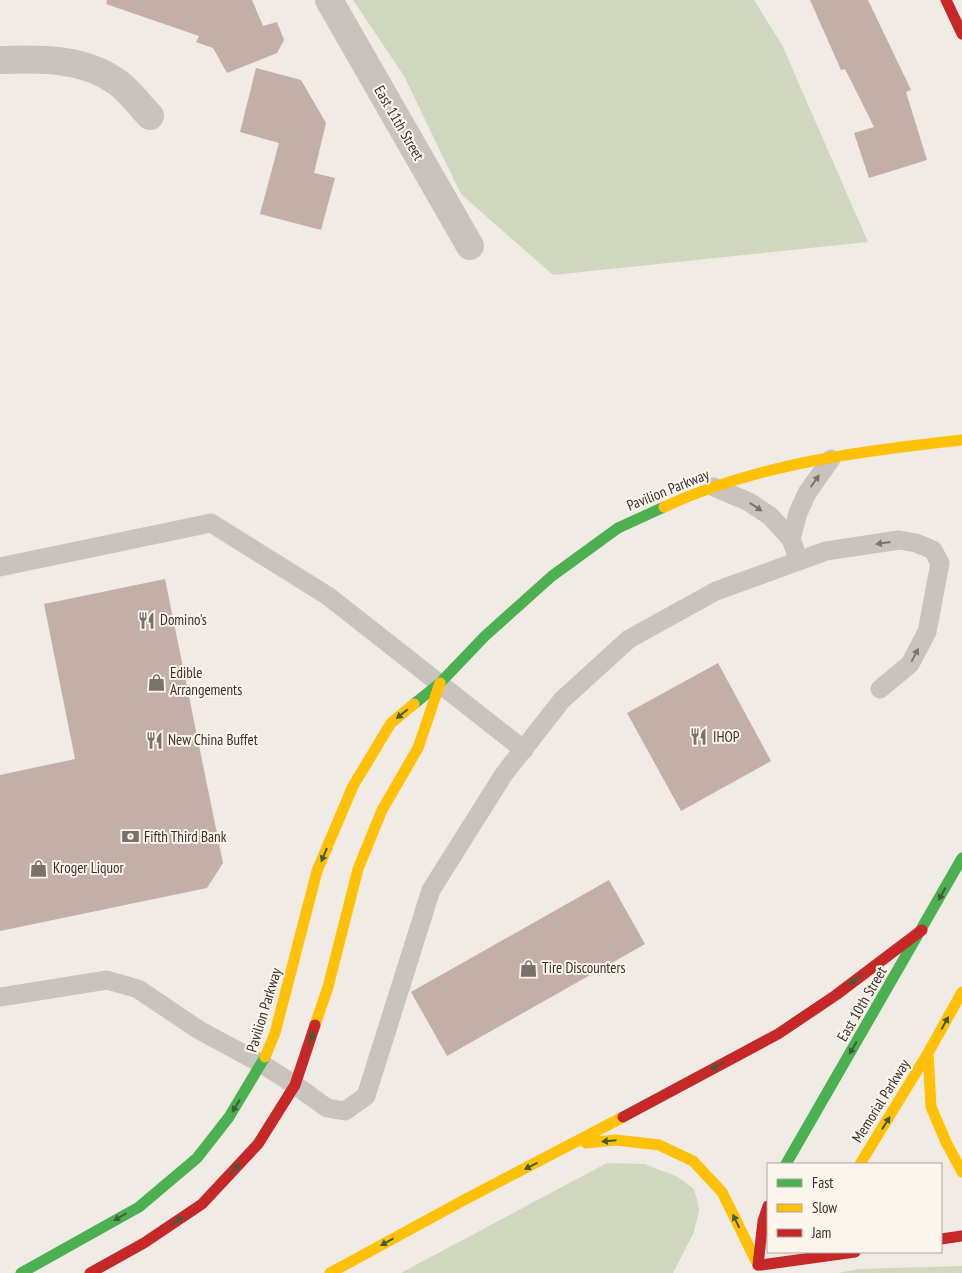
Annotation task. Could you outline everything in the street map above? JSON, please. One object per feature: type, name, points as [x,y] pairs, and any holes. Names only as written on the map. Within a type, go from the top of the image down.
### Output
[{"type":"main road","points":[[946,0],[962,34]]},
{"type":"main road","name":"Pavilion Parkway","points":[[22,1273],[139,1207],[197,1158],[229,1117],[262,1064],[274,1033],[317,872],[353,786],[391,723],[440,684],[484,636],[552,576],[618,528],[691,494],[761,472],[880,449],[962,440]]},
{"type":"main road","name":"Pavilion Parkway","points":[[90,1273],[144,1243],[202,1204],[258,1144],[295,1085],[328,987],[358,869],[382,810],[418,748],[440,684]]},
{"type":"main road","name":"East 10th Street","points":[[787,1163],[962,858]]},
{"type":"main road","points":[[330,1273],[778,1034],[836,995],[922,930]]},
{"type":"main road","points":[[962,992],[928,1053],[931,1107],[946,1142],[962,1172]]},
{"type":"main road","name":"Memorial Parkway","points":[[861,1163],[928,1053]]},
{"type":"main road","points":[[574,1144],[616,1140],[658,1145],[693,1161],[722,1192],[755,1269]]},
{"type":"main road","points":[[755,1269],[763,1221],[767,1209]]},
{"type":"main road","points":[[942,1239],[962,1236]]},
{"type":"main road","points":[[755,1269],[780,1253]]},
{"type":"main road","points":[[755,1269],[848,1253]]},
{"type":"street","name":"East 11th Street","points":[[329,0],[470,246]]},
{"type":"street","points":[[0,60],[52,60],[88,66],[117,82],[150,116]]},
{"type":"lane","points":[[791,539],[798,513],[807,493],[831,459]]},
{"type":"lane","points":[[714,487],[749,502],[770,516],[791,539],[799,561]]},
{"type":"lane","points":[[0,567],[211,523],[328,596],[524,750]]},
{"type":"lane","points":[[0,997],[107,980],[138,988],[199,1030],[262,1064],[327,1108],[345,1111],[366,1096],[431,890],[504,774],[562,700],[629,639],[716,591],[826,551],[899,540],[916,543],[933,550],[940,563],[927,632],[910,664],[880,688]]},
{"type":"green space","points":[[353,0],[754,0],[782,45],[868,242],[553,275],[461,194],[404,76]]},
{"type":"green space","points":[[607,1163],[644,1164],[676,1176],[693,1188],[699,1210],[694,1232],[673,1273],[401,1273]]},
{"type":"green space","points":[[962,1266],[962,1273],[838,1273],[859,1269]]},
{"type":"building","points":[[107,0],[252,0],[263,26],[277,22],[284,40],[277,53],[227,73],[213,48],[196,42],[199,36],[106,4]]},
{"type":"building","points":[[810,0],[868,0],[911,90],[906,92],[927,160],[869,178],[854,133],[874,127],[845,69],[841,70]]},
{"type":"building","points":[[256,68],[301,80],[326,123],[314,173],[335,178],[321,230],[260,214],[279,143],[240,132]]},
{"type":"building","points":[[165,579],[223,863],[207,888],[0,931],[0,775],[75,759],[44,604]]},
{"type":"building","name":"IHOP","points":[[718,663],[771,761],[681,811],[627,713]]},
{"type":"building","name":"Tire Discounters","points":[[609,880],[645,944],[447,1056],[411,992]]},
{"type":"traffic: fast","points":[[414,704],[440,683],[485,636],[552,576],[618,528],[664,507]]},
{"type":"traffic: fast","points":[[787,1163],[962,858]]},
{"type":"traffic: fast","points":[[21,1273],[139,1207],[197,1158],[229,1117],[265,1057]]},
{"type":"traffic: slow","points":[[664,507],[699,492],[772,470],[848,455],[962,440]]},
{"type":"traffic: slow","points":[[315,1025],[328,987],[358,869],[382,810],[418,748],[440,683]]},
{"type":"traffic: slow","points":[[265,1057],[275,1033],[317,871],[353,786],[391,723],[414,704]]},
{"type":"traffic: slow","points":[[861,1163],[928,1053],[962,992]]},
{"type":"traffic: slow","points":[[928,1053],[931,1107],[946,1142],[962,1172]]},
{"type":"traffic: slow","points":[[330,1273],[623,1117]]},
{"type":"traffic: slow","points":[[586,1143],[616,1140],[659,1145],[693,1161],[722,1192],[758,1265],[761,1265]]},
{"type":"traffic: jam","points":[[946,0],[962,34]]},
{"type":"traffic: jam","points":[[623,1117],[778,1034],[836,995],[922,930]]},
{"type":"traffic: jam","points":[[90,1273],[144,1243],[202,1204],[258,1144],[295,1085],[315,1025]]},
{"type":"traffic: jam","points":[[758,1265],[763,1221],[767,1209]]},
{"type":"traffic: jam","points":[[942,1239],[962,1236]]},
{"type":"traffic: jam","points":[[761,1265],[848,1253]]},
{"type":"place","name":"Domino's","points":[[146,620]]},
{"type":"place","name":"Edible Arrangements","points":[[156,682]]},
{"type":"place","name":"IHOP","points":[[699,737]]},
{"type":"place","name":"New China Buffet","points":[[154,740]]},
{"type":"place","name":"Fifth Third Bank","points":[[130,837]]},
{"type":"place","name":"Kroger Liquor","points":[[39,868]]},
{"type":"place","name":"Tire Discounters","points":[[528,968]]}]
